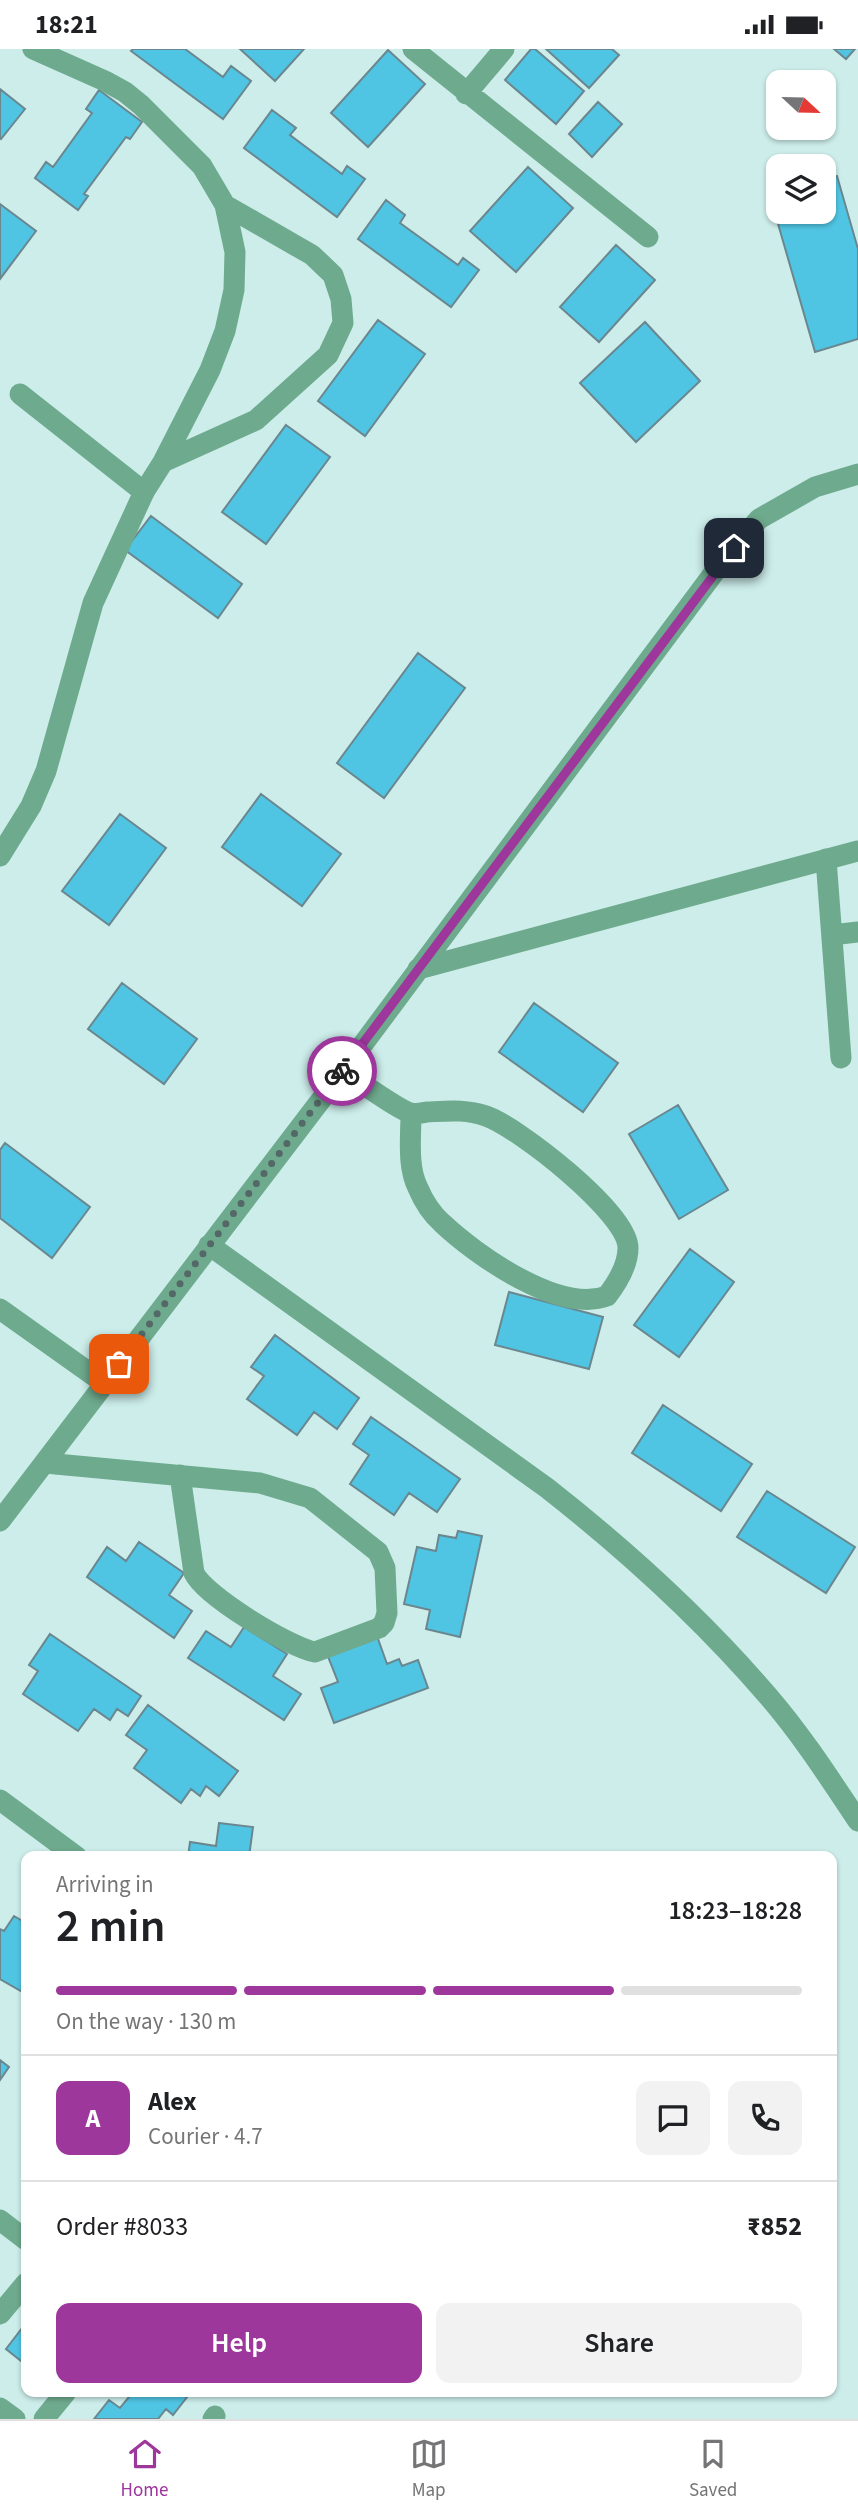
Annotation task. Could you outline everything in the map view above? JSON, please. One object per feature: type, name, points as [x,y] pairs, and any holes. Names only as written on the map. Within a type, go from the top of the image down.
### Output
[{"type":"street","points":[[0,856],[31,806],[46,771],[93,603],[145,492],[210,370],[225,331],[233,290],[235,252],[225,205],[202,166],[141,104],[105,81],[33,49]]},
{"type":"street","points":[[413,49],[648,237]]},
{"type":"street","points":[[466,94],[503,49]]},
{"type":"street","points":[[163,462],[256,420],[328,355],[343,323],[341,299],[333,275],[312,255],[225,205]]},
{"type":"street","points":[[20,394],[145,492]]},
{"type":"street","points":[[0,1521],[343,1071],[722,562],[759,519],[815,487],[858,474]]},
{"type":"street","points":[[418,969],[858,851]]},
{"type":"street","points":[[826,859],[841,1058]]},
{"type":"street","points":[[832,935],[858,932]]},
{"type":"street","points":[[343,1071],[411,1114],[464,1110],[487,1116],[525,1138],[565,1169],[615,1217],[625,1234],[628,1248],[625,1265],[607,1297],[584,1301],[564,1297],[533,1285],[503,1270],[441,1222],[416,1185],[411,1161],[411,1114]]},
{"type":"street","points":[[209,1245],[600,1529],[663,1588],[769,1697],[858,1821]]},
{"type":"street","points":[[0,1309],[104,1383]]},
{"type":"street","points":[[45,1463],[180,1475],[260,1483],[299,1494],[320,1504],[378,1552],[385,1568],[387,1613],[384,1623],[379,1628],[314,1651],[236,1612],[198,1581],[194,1573],[180,1475]]},
{"type":"street","points":[[0,1800],[69,1851]]},
{"type":"street","points":[[0,2220],[21,2236]]},
{"type":"street","points":[[0,2314],[21,2289]]},
{"type":"street","points":[[44,2419],[62,2397]]},
{"type":"street","points":[[0,2408],[15,2419]]},
{"type":"building","points":[[185,49],[223,77],[231,66],[251,81],[223,119],[131,51]]},
{"type":"building","points":[[240,49],[304,49],[275,81]]},
{"type":"building","points":[[531,49],[535,49],[584,91],[556,124],[505,80]]},
{"type":"building","points":[[546,49],[612,49],[619,55],[589,88]]},
{"type":"building","points":[[834,49],[855,49],[846,59]]},
{"type":"building","points":[[388,50],[425,84],[368,147],[331,113]]},
{"type":"building","points":[[0,89],[25,109],[1,139],[0,138]]},
{"type":"building","points":[[99,90],[142,122],[130,139],[126,137],[84,194],[88,196],[78,210],[35,178],[46,162],[53,167],[92,113],[86,109]]},
{"type":"building","points":[[598,102],[622,124],[592,157],[569,134]]},
{"type":"building","points":[[272,110],[296,128],[290,135],[342,174],[347,166],[365,179],[337,217],[244,148]]},
{"type":"building","points":[[528,167],[573,208],[516,272],[470,231]]},
{"type":"building","points":[[836,176],[858,249],[858,339],[815,352],[778,224],[836,224]]},
{"type":"building","points":[[386,200],[405,215],[400,223],[458,265],[463,258],[479,270],[451,307],[358,239]]},
{"type":"building","points":[[0,204],[36,231],[0,279]]},
{"type":"building","points":[[616,245],[655,280],[599,342],[560,307]]},
{"type":"building","points":[[378,320],[425,354],[365,436],[318,401]]},
{"type":"building","points":[[645,322],[700,381],[636,442],[580,383]]},
{"type":"building","points":[[286,425],[330,457],[266,544],[222,512]]},
{"type":"building","points":[[151,516],[242,584],[218,618],[125,550]]},
{"type":"building","points":[[418,653],[465,688],[384,798],[337,763]]},
{"type":"building","points":[[261,794],[341,854],[302,906],[222,847]]},
{"type":"building","points":[[120,814],[166,848],[109,925],[62,891]]},
{"type":"building","points":[[122,983],[197,1039],[164,1084],[88,1029]]},
{"type":"building","points":[[534,1003],[618,1063],[583,1112],[499,1052]]},
{"type":"building","points":[[678,1105],[728,1190],[679,1219],[629,1134]]},
{"type":"building","points":[[5,1143],[90,1207],[52,1258],[0,1218],[0,1150]]},
{"type":"building","points":[[690,1249],[734,1282],[679,1357],[634,1325]]},
{"type":"building","points":[[509,1292],[603,1317],[589,1369],[495,1345]]},
{"type":"building","points":[[275,1335],[359,1398],[337,1429],[314,1412],[297,1435],[247,1399],[264,1376],[251,1367]]},
{"type":"building","points":[[663,1405],[752,1464],[721,1511],[632,1453]]},
{"type":"building","points":[[371,1417],[460,1479],[437,1512],[409,1493],[394,1515],[350,1484],[369,1455],[353,1444]]},
{"type":"building","points":[[767,1491],[855,1547],[826,1593],[737,1537]]},
{"type":"building","points":[[458,1531],[482,1536],[460,1637],[426,1629],[430,1610],[404,1604],[417,1547],[436,1551],[439,1535],[456,1538]]},
{"type":"building","points":[[139,1542],[184,1573],[169,1595],[192,1611],[174,1638],[87,1577],[107,1547],[126,1561]]},
{"type":"building","points":[[244,1627],[287,1654],[273,1676],[301,1694],[284,1720],[188,1658],[206,1631],[231,1647]]},
{"type":"building","points":[[50,1634],[141,1696],[128,1716],[117,1709],[110,1720],[94,1709],[78,1731],[23,1694],[38,1671],[29,1665]]},
{"type":"building","points":[[377,1636],[387,1664],[399,1659],[402,1666],[418,1660],[428,1688],[334,1723],[321,1688],[338,1682],[327,1654]]},
{"type":"building","points":[[148,1705],[238,1771],[219,1796],[206,1786],[200,1796],[191,1789],[181,1803],[134,1768],[147,1750],[126,1735]]},
{"type":"building","points":[[219,1823],[253,1827],[250,1851],[189,1851],[190,1842],[216,1846]]},
{"type":"building","points":[[14,1916],[21,1920],[21,1991],[0,1979],[0,1929],[4,1931]]},
{"type":"building","points":[[0,2060],[9,2067],[0,2080]]},
{"type":"building","points":[[21,2330],[21,2361],[6,2349]]},
{"type":"building","points":[[129,2397],[187,2397],[173,2415],[166,2409],[158,2419],[94,2419],[109,2400],[120,2408]]},
{"type":"way so far","points":[[119,1364],[342,1071]]},
{"type":"route","points":[[342,1071],[734,548]]}]
